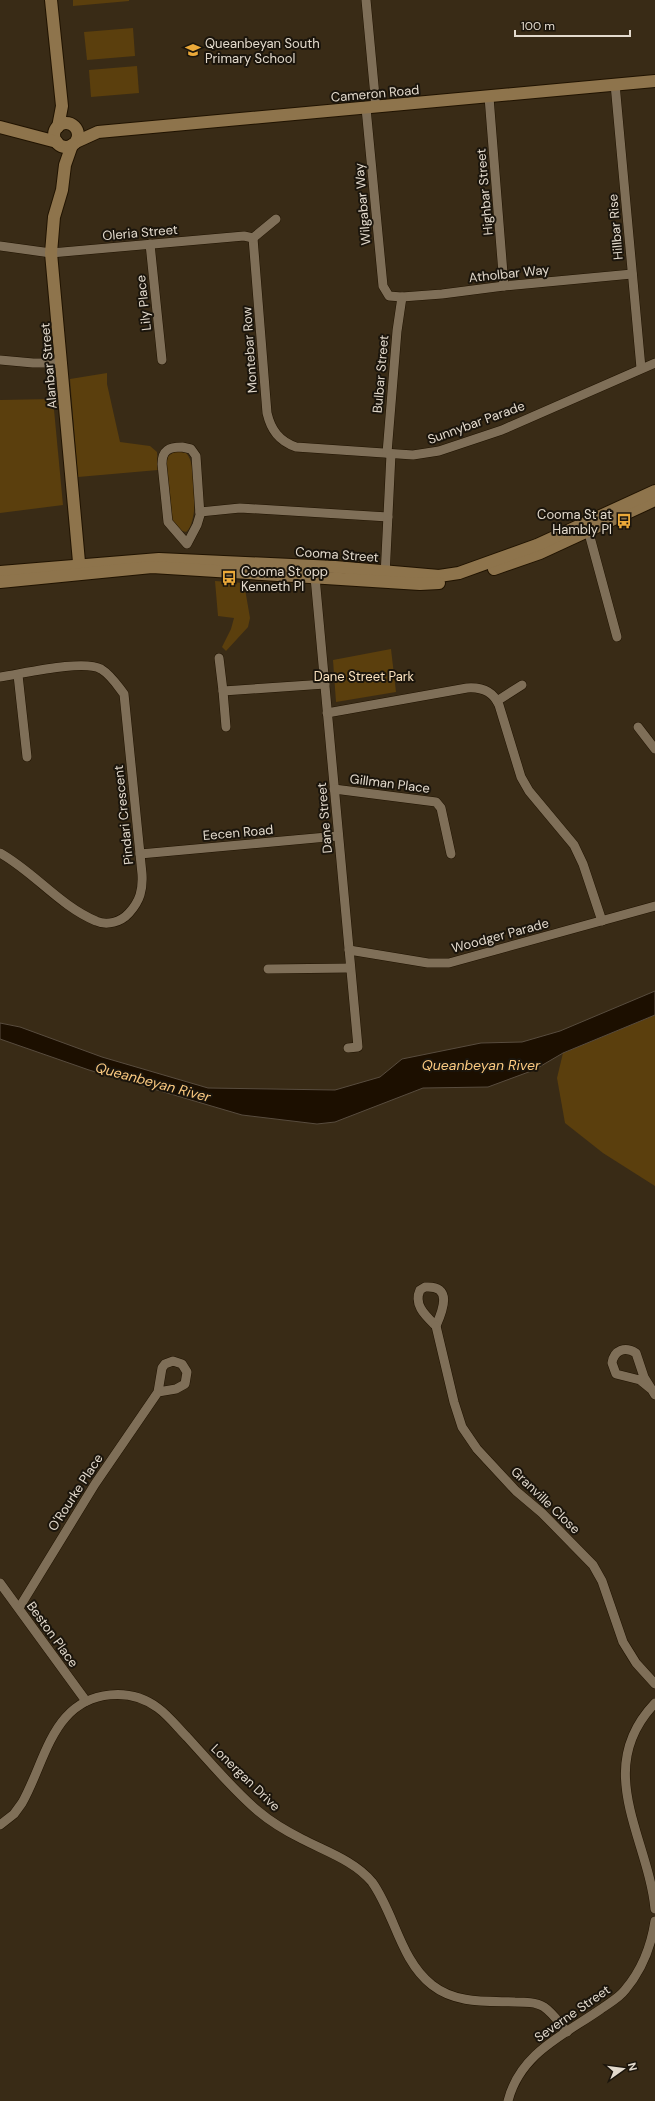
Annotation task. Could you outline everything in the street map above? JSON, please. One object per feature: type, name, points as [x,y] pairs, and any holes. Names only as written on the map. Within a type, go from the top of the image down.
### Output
[{"type":"street","points":[[51,0],[62,106],[55,138],[66,144]]},
{"type":"street","name":"Wilgabar Way","points":[[366,0],[371,107],[383,286],[389,296]]},
{"type":"street","name":"Cameron Road","points":[[66,144],[98,132],[655,81]]},
{"type":"street","name":"Hillbar Rise","points":[[615,84],[641,368]]},
{"type":"street","name":"Highbar Street","points":[[489,97],[504,286]]},
{"type":"street","points":[[62,106],[78,134],[66,144]]},
{"type":"street","points":[[35,136],[64,124],[73,126]]},
{"type":"street","name":"Cameron Road","points":[[73,126],[98,132]]},
{"type":"street","points":[[0,127],[66,144]]},
{"type":"street","name":"Alanbar Street","points":[[66,144],[62,190],[52,230],[51,253],[80,570]]},
{"type":"street","points":[[252,238],[276,219]]},
{"type":"street","name":"Oleria Street","points":[[0,246],[51,253],[244,236],[252,238]]},
{"type":"street","name":"Montebar Row","points":[[252,238],[267,413],[274,431],[287,444],[296,447]]},
{"type":"street","name":"Lily Place","points":[[150,244],[162,360]]},
{"type":"street","name":"Atholbar Way","points":[[389,296],[402,297],[632,274]]},
{"type":"street","name":"Bulbar Street","points":[[385,577],[389,454],[397,331],[402,297]]},
{"type":"street","points":[[0,360],[33,363],[62,363]]},
{"type":"street","name":"Sunnybar Parade","points":[[296,447],[389,454],[425,454],[453,447],[502,430],[655,363]]},
{"type":"street","points":[[186,544],[197,525],[200,512],[195,453],[190,448],[182,447],[168,449],[163,454],[162,464],[167,517],[170,525],[184,538],[186,544],[186,564]]},
{"type":"street","name":"Cooma Street","points":[[186,564],[273,564],[335,567],[362,570],[385,577],[432,584],[454,581],[540,553],[655,490]]},
{"type":"street","name":"Cooma Street","points":[[588,527],[655,500]]},
{"type":"street","points":[[200,512],[240,508],[388,517]]},
{"type":"street","points":[[588,527],[617,637]]},
{"type":"street","name":"Cooma Street","points":[[0,582],[144,559],[316,577],[385,577]]},
{"type":"street","points":[[273,564],[306,569],[316,577],[334,572],[362,570]]},
{"type":"street","name":"Cooma Street","points":[[0,572],[80,570]]},
{"type":"street","name":"Dane Street","points":[[316,577],[358,1047],[348,1048]]},
{"type":"street","points":[[219,658],[226,727]]},
{"type":"street","name":"Pindari Crescent","points":[[0,677],[76,666],[90,666],[100,668],[108,674],[124,694],[143,885],[139,902],[125,917],[113,923],[97,921],[51,892],[0,853]]},
{"type":"street","points":[[18,675],[27,757]]},
{"type":"street","points":[[223,691],[325,684]]},
{"type":"street","points":[[497,701],[522,685]]},
{"type":"street","points":[[327,713],[474,688],[488,692],[497,701],[521,777],[529,790],[574,845],[583,864],[602,921]]},
{"type":"street","points":[[638,726],[655,749]]},
{"type":"street","name":"Gillman Place","points":[[334,789],[436,802],[441,808],[451,854]]},
{"type":"street","name":"Eecen Road","points":[[140,854],[338,836]]},
{"type":"street","name":"Woodger Parade","points":[[349,950],[428,963],[449,963],[655,906]]},
{"type":"street","points":[[268,969],[350,968]]},
{"type":"street","name":"Granville Close","points":[[436,1326],[454,1402],[462,1427],[477,1449],[516,1492],[542,1513],[593,1565],[602,1581],[623,1642],[636,1664],[655,1684]]},
{"type":"street","points":[[624,1349],[632,1350],[639,1357],[644,1376],[653,1392],[640,1380],[616,1374],[613,1370],[612,1363],[615,1354],[624,1349]]},
{"type":"street","points":[[625,1377],[637,1372],[640,1363]]},
{"type":"street","name":"O'Rourke Place","points":[[19,1608],[95,1484],[158,1392]]},
{"type":"street","name":"Beston Place","points":[[0,1583],[86,1701]]},
{"type":"street","name":"Lonergan Drive","points":[[0,1825],[14,1814],[22,1803],[58,1727],[75,1708],[86,1701],[100,1696],[113,1694],[129,1696],[158,1707],[256,1810],[278,1826],[350,1864],[363,1874],[372,1883],[382,1900],[406,1952],[432,1986],[447,1995],[461,1999],[481,2002],[533,2003],[544,2007],[567,2032]]},
{"type":"street","points":[[655,1703],[644,1716],[631,1742],[625,1767],[625,1781],[627,1799],[653,1890],[655,1909]]},
{"type":"street","name":"Severne Street","points":[[508,2101],[519,2074],[529,2060],[542,2048],[624,1991],[644,1961],[655,1921]]},
{"type":"green space","points":[[73,0],[129,0],[129,1],[73,6]]},
{"type":"green space","points":[[133,28],[135,56],[87,60],[84,32]]},
{"type":"green space","points":[[137,66],[139,93],[91,97],[89,70]]},
{"type":"green space","points":[[107,373],[107,384],[120,442],[150,446],[157,452],[158,470],[78,477],[70,379]]},
{"type":"green space","points":[[53,399],[63,505],[0,513],[0,400]]},
{"type":"green space","points":[[176,451],[186,453],[190,459],[194,480],[195,505],[190,526],[186,532],[179,529],[174,523],[168,500],[166,469],[167,461],[168,456]]},
{"type":"green space","points":[[215,581],[244,583],[250,618],[248,627],[226,651],[222,647],[231,629],[234,618],[218,616]]},
{"type":"green space","name":"Dane Street Park","points":[[391,649],[396,692],[336,702],[333,660]]},
{"type":"green space","points":[[655,1015],[655,1186],[603,1153],[565,1123],[557,1078],[563,1053]]},
{"type":"water","name":"Queanbeyan River","points":[[655,991],[655,1015],[563,1053],[534,1070],[488,1087],[423,1088],[335,1122],[317,1124],[242,1115],[89,1070],[0,1039],[0,1023],[20,1027],[102,1057],[208,1088],[335,1090],[380,1077],[402,1059],[481,1043],[522,1042],[560,1031]]},
{"type":"place","name":"Queanbeyan South Primary School","points":[[193,50]]},
{"type":"place","name":"Cooma St at Hambly Pl","points":[[624,521]]},
{"type":"place","name":"Cooma St opp Kenneth Pl","points":[[229,578]]}]
